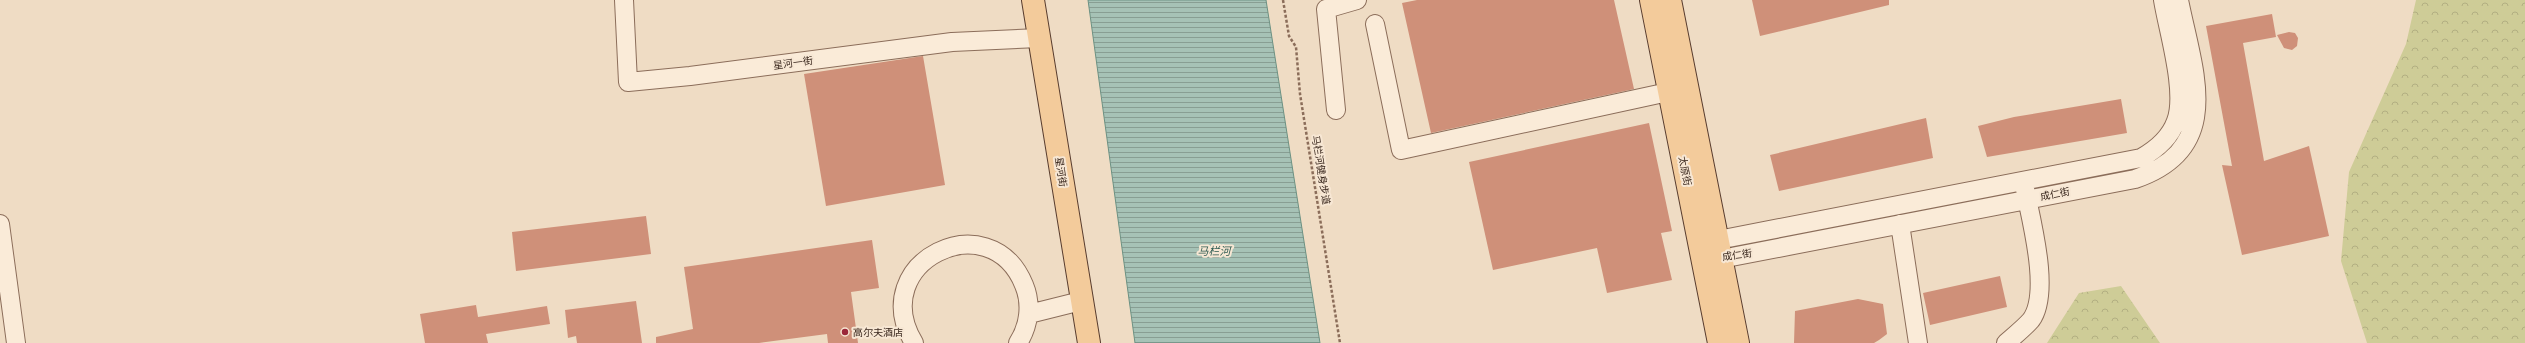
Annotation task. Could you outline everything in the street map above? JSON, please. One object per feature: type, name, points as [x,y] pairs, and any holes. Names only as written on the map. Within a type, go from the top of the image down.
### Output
[{"type":"main road","name":"星河街","points":[[1033,0],[1081,302],[1089,343]]},
{"type":"main road","name":"太原街","points":[[1651,0],[1678,90],[1713,251],[1738,343]]},
{"type":"main road","name":"太原街","points":[[1670,0],[1678,90]]},
{"type":"main road","name":"太原街","points":[[1713,251],[1719,343]]},
{"type":"street","name":"星河一街","points":[[624,0],[628,82],[690,76],[952,42],[1039,38]]},
{"type":"street","points":[[1336,110],[1326,9],[1357,0]]},
{"type":"street","name":"成仁街","points":[[1713,251],[2024,182],[2129,162],[2156,149],[2167,138],[2176,120],[2180,100],[2162,0]]},
{"type":"street","name":"成仁街","points":[[1713,251],[1900,224],[2135,179],[2155,172],[2174,160],[2187,144],[2194,128],[2197,109],[2196,85],[2180,0]]},
{"type":"street","points":[[1375,24],[1401,150],[1678,90]]},
{"type":"street","points":[[2006,343],[2032,319],[2038,298],[2040,272],[2024,182]]},
{"type":"street","points":[[0,224],[16,343]]},
{"type":"street","points":[[1900,224],[1918,343]]},
{"type":"street","points":[[914,343],[906,331],[902,310],[904,290],[913,271],[928,256],[947,247],[968,244],[988,248],[1006,258],[1020,274],[1028,293],[1029,314],[1024,334],[1018,343]]},
{"type":"street","points":[[1029,314],[1081,302]]},
{"type":"path","name":"马栏河健身步道","points":[[1283,0],[1289,36],[1296,48],[1300,94],[1340,343]]},
{"type":"green space","points":[[2416,0],[2525,0],[2525,343],[2367,343],[2341,261],[2349,172],[2406,44]]},
{"type":"green space","points":[[2121,286],[2160,343],[2047,343],[2079,293]]},
{"type":"water","name":"马栏河","points":[[1088,0],[1266,0],[1320,343],[1135,343]]},
{"type":"building","points":[[1417,0],[1614,0],[1634,89],[1431,133],[1402,3]]},
{"type":"building","points":[[1752,0],[1889,0],[1889,5],[1760,36]]},
{"type":"building","points":[[2272,14],[2276,37],[2243,43],[2264,161],[2309,146],[2329,236],[2242,255],[2222,165],[2232,166],[2206,26]]},
{"type":"building","points":[[2289,32],[2295,33],[2298,38],[2297,46],[2292,50],[2284,48],[2277,35]]},
{"type":"building","points":[[923,56],[945,185],[826,206],[804,74]]},
{"type":"building","points":[[2121,99],[2127,133],[1987,157],[1978,126],[2014,117]]},
{"type":"building","points":[[1926,118],[1933,158],[1779,191],[1770,155]]},
{"type":"building","points":[[1649,123],[1672,231],[1661,233],[1672,280],[1607,293],[1597,248],[1493,270],[1469,162]]},
{"type":"building","points":[[646,216],[651,254],[516,271],[512,232]]},
{"type":"building","points":[[872,240],[879,288],[851,292],[858,343],[828,343],[827,334],[759,343],[656,343],[656,337],[693,329],[684,267]]},
{"type":"building","points":[[2000,276],[2007,307],[1930,325],[1923,293]]},
{"type":"building","points":[[1858,299],[1883,304],[1887,334],[1879,340],[1874,343],[1794,343],[1795,311]]},
{"type":"building","points":[[636,301],[642,343],[577,343],[576,336],[568,338],[565,310]]},
{"type":"building","points":[[476,305],[478,317],[547,306],[550,324],[486,334],[488,343],[425,343],[420,314]]},
{"type":"place","name":"高尔夫酒店","points":[[845,332]]}]
